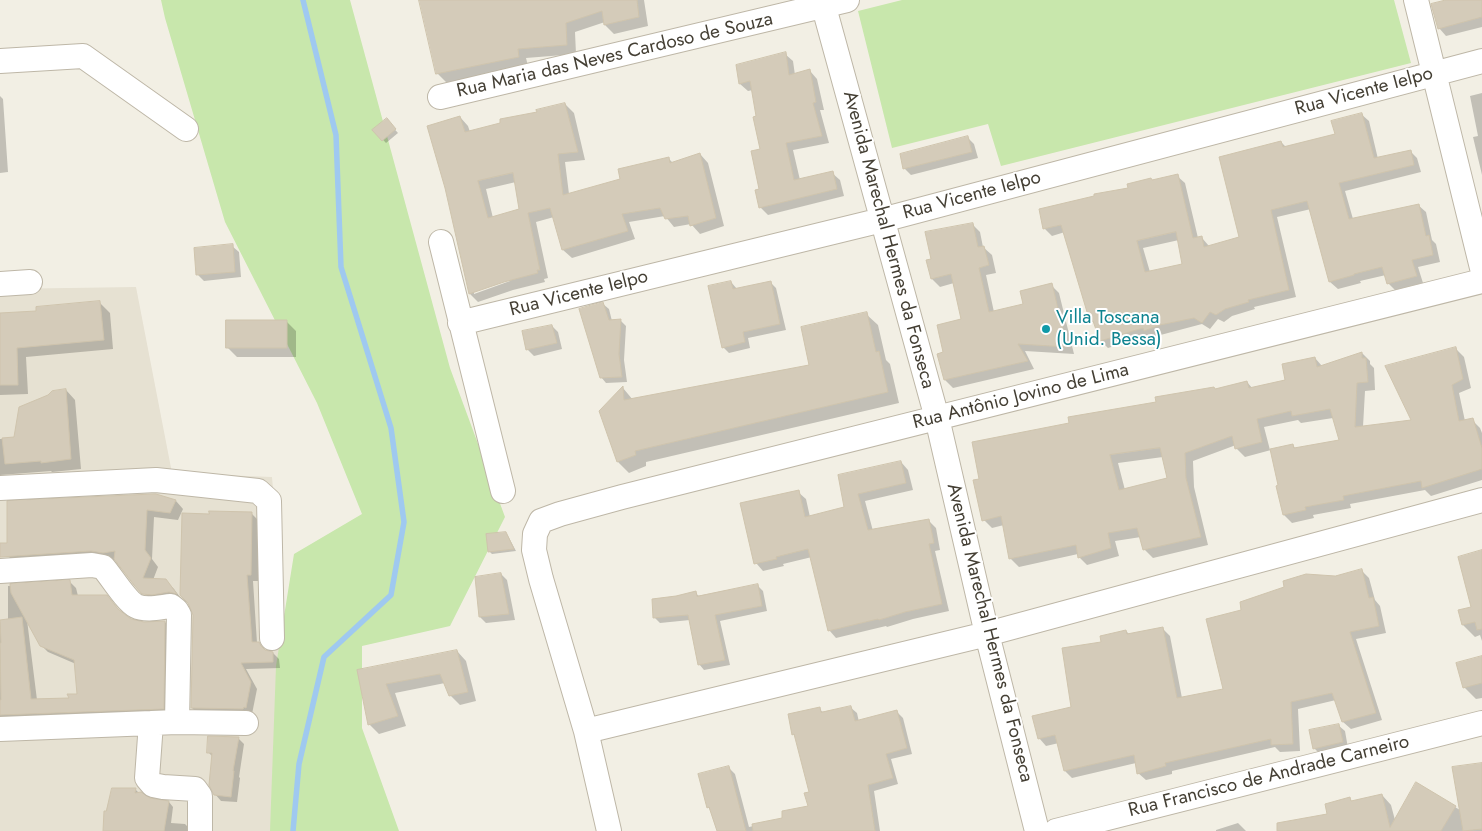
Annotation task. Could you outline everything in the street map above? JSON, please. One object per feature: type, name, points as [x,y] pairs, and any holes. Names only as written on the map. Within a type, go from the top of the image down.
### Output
[{"type":"street","name":"Rua Maria das Neves Cardoso de Souza","points":[[440,97],[823,3],[847,0]]},
{"type":"street","points":[[1416,0],[1482,268]]},
{"type":"street","name":"Avenida Marechal Hermes da Fonseca","points":[[823,3],[937,418],[987,634],[1037,831]]},
{"type":"street","points":[[0,61],[83,56],[186,129]]},
{"type":"street","name":"Rua Vicente Ielpo","points":[[460,323],[882,220],[1482,61]]},
{"type":"street","points":[[441,242],[503,491]]},
{"type":"street","name":"Rua Antônio Jovino de Lima","points":[[586,731],[534,550],[535,534],[541,521],[622,497],[1482,281]]},
{"type":"street","points":[[0,284],[30,282]]},
{"type":"street","points":[[0,488],[156,480],[258,491],[269,501],[272,638]]},
{"type":"street","points":[[608,831],[586,731],[987,634],[1482,500]]},
{"type":"street","points":[[0,571],[92,565],[103,567],[136,606],[147,608],[171,606],[176,610],[179,615],[177,722]]},
{"type":"street","points":[[0,729],[177,722],[246,724]]},
{"type":"street","points":[[151,723],[147,778],[153,785],[195,789],[199,792],[200,831]]},
{"type":"street","name":"Rua Francisco de Andrade Carneiro","points":[[1056,831],[1482,723]]},
{"type":"shaded area","points":[[136,287],[172,473],[272,477],[286,640],[283,831],[0,831],[0,289]]},
{"type":"green space","points":[[161,0],[350,0],[450,368],[505,517],[450,626],[362,646],[362,728],[399,831],[270,831],[276,666],[294,554],[362,514],[317,403],[225,222]]},
{"type":"green space","points":[[902,0],[1394,0],[1411,63],[1001,166],[988,124],[892,148],[858,11]]},
{"type":"building","points":[[419,0],[637,0],[639,17],[604,25],[602,11],[566,23],[567,45],[518,49],[519,57],[436,74]]},
{"type":"building","points":[[1446,0],[1482,0],[1482,17],[1438,29],[1431,4]]},
{"type":"building","points":[[786,52],[789,75],[810,69],[816,102],[813,103],[822,136],[786,143],[794,180],[833,171],[837,189],[759,208],[755,190],[759,189],[751,151],[760,149],[753,117],[756,116],[750,81],[739,84],[736,65]]},
{"type":"building","points":[[565,103],[578,152],[558,154],[563,195],[620,179],[618,169],[669,157],[670,163],[700,153],[716,218],[690,226],[688,216],[665,219],[660,208],[622,214],[628,231],[562,250],[550,208],[528,213],[540,270],[537,270],[538,273],[469,294],[445,188],[427,126],[460,116],[465,132],[500,123],[500,119],[537,112],[536,110]],"holes":[[[513,173],[519,209],[488,218],[478,181]]]},
{"type":"building","points":[[1362,113],[1374,158],[1411,150],[1414,165],[1339,183],[1349,219],[1419,204],[1426,236],[1429,235],[1433,255],[1412,260],[1417,276],[1387,284],[1382,267],[1329,282],[1307,201],[1271,210],[1289,290],[1248,300],[1249,302],[1225,309],[1216,315],[1210,312],[1202,323],[1194,318],[1160,325],[1144,331],[1143,328],[1100,341],[1093,321],[1090,322],[1061,225],[1043,229],[1039,209],[1094,196],[1094,194],[1128,188],[1127,184],[1178,174],[1193,238],[1202,236],[1204,247],[1239,237],[1219,157],[1281,141],[1283,147],[1335,134],[1331,121]],"holes":[[[1176,232],[1182,264],[1145,272],[1137,241]]]},
{"type":"building","points":[[387,118],[396,129],[382,141],[372,130]]},
{"type":"building","points":[[968,136],[972,152],[903,169],[900,154]]},
{"type":"building","points":[[973,223],[978,247],[984,246],[989,265],[979,268],[989,312],[1023,304],[1020,291],[1052,283],[1067,347],[1018,344],[1028,361],[944,380],[937,354],[943,352],[937,325],[961,319],[951,274],[931,279],[926,260],[931,259],[925,232]]},
{"type":"building","points":[[233,244],[235,272],[196,275],[194,248]]},
{"type":"building","points":[[731,281],[733,289],[771,281],[780,324],[743,332],[745,342],[722,348],[708,286]]},
{"type":"building","points":[[100,301],[104,340],[17,348],[18,385],[0,385],[0,313],[36,311],[36,307]]},
{"type":"building","points":[[603,302],[609,320],[621,319],[619,354],[622,377],[600,378],[579,309]]},
{"type":"building","points":[[867,312],[876,352],[879,351],[888,392],[635,451],[636,455],[617,462],[599,411],[623,386],[624,400],[809,365],[801,327]]},
{"type":"building","points":[[226,320],[287,320],[287,348],[226,348]]},
{"type":"building","points":[[552,325],[557,343],[526,350],[522,331]]},
{"type":"building","points":[[1456,347],[1463,379],[1452,385],[1459,421],[1473,418],[1482,448],[1482,469],[1422,488],[1421,481],[1343,496],[1344,500],[1305,507],[1306,510],[1283,515],[1270,449],[1293,444],[1294,448],[1339,440],[1330,409],[1292,416],[1291,411],[1257,419],[1262,442],[1235,449],[1232,436],[1185,453],[1186,478],[1201,537],[1143,550],[1137,528],[1108,533],[1111,548],[1078,558],[1076,545],[1009,559],[1001,516],[982,521],[973,480],[979,479],[972,442],[1069,423],[1068,417],[1156,402],[1155,397],[1214,387],[1215,389],[1247,381],[1249,388],[1285,380],[1282,364],[1315,357],[1317,367],[1362,352],[1362,358],[1366,358],[1368,382],[1357,383],[1355,427],[1411,420],[1385,366]],"holes":[[[1160,448],[1167,478],[1119,490],[1110,455]]]},
{"type":"building","points":[[66,389],[71,459],[41,463],[41,461],[5,464],[2,438],[14,437],[19,407],[48,395],[52,391]]},
{"type":"building","points":[[901,461],[906,483],[858,494],[868,530],[929,519],[934,543],[929,544],[942,604],[828,631],[808,549],[754,564],[740,503],[799,490],[805,517],[844,507],[838,475]]},
{"type":"building","points":[[156,494],[176,500],[170,513],[147,510],[145,550],[151,558],[143,578],[166,579],[177,594],[169,592],[152,595],[142,594],[114,559],[115,551],[0,557],[0,543],[7,543],[7,501]]},
{"type":"building","points":[[209,511],[252,512],[251,575],[247,575],[252,642],[259,642],[265,650],[273,652],[273,662],[241,663],[251,682],[246,708],[244,707],[243,709],[191,708],[193,615],[188,603],[180,595],[182,513],[209,514]]},
{"type":"building","points":[[506,532],[514,549],[488,552],[486,534]]},
{"type":"building","points":[[1482,550],[1482,629],[1477,630],[1475,622],[1462,625],[1458,610],[1471,607],[1458,557]]},
{"type":"building","points":[[1362,569],[1369,598],[1373,597],[1379,626],[1350,632],[1376,713],[1342,722],[1332,693],[1291,702],[1293,744],[1271,745],[1271,739],[1165,763],[1166,766],[1137,774],[1134,755],[1064,771],[1055,735],[1038,739],[1032,716],[1071,707],[1062,648],[1101,642],[1100,636],[1126,630],[1127,634],[1163,627],[1177,698],[1223,689],[1206,619],[1241,610],[1240,602],[1284,587],[1283,581],[1306,574],[1335,576]]},
{"type":"building","points":[[501,573],[509,614],[479,617],[475,577]]},
{"type":"building","points":[[70,580],[72,595],[107,595],[118,609],[131,619],[144,622],[165,621],[164,709],[0,715],[0,620],[22,617],[31,699],[69,698],[67,694],[77,694],[74,660],[40,646],[11,593],[10,584]]},
{"type":"building","points":[[758,584],[762,606],[715,615],[725,660],[698,665],[688,615],[653,618],[652,599],[696,591],[697,596]]},
{"type":"building","points":[[457,650],[468,692],[449,696],[440,674],[386,684],[398,716],[368,725],[357,670]]},
{"type":"building","points":[[1482,656],[1482,683],[1463,688],[1456,663]]},
{"type":"building","points":[[851,706],[855,721],[897,710],[907,748],[886,754],[893,778],[868,785],[875,831],[753,831],[752,824],[782,818],[782,811],[808,806],[804,793],[809,792],[794,734],[792,735],[788,714],[820,707],[821,712]]},
{"type":"building","points":[[1339,724],[1343,742],[1313,749],[1309,730]]},
{"type":"building","points":[[208,736],[239,737],[231,797],[214,795],[209,785],[212,753],[207,753]]},
{"type":"building","points":[[1482,763],[1482,829],[1463,831],[1452,767]]},
{"type":"building","points":[[729,766],[746,831],[717,831],[709,807],[707,808],[698,774]]},
{"type":"building","points":[[1416,782],[1456,806],[1441,831],[1277,831],[1277,823],[1327,814],[1325,804],[1350,797],[1351,801],[1382,794],[1390,827]]},
{"type":"building","points":[[112,788],[136,788],[135,793],[141,792],[150,798],[169,801],[164,831],[103,831],[104,811],[106,811]]},
{"type":"waterway","points":[[293,831],[299,764],[324,657],[391,595],[404,522],[391,428],[341,267],[336,135],[303,0]]},
{"type":"place","name":"Villa Toscana (Unid. Bessa)","points":[[1046,329]]}]
